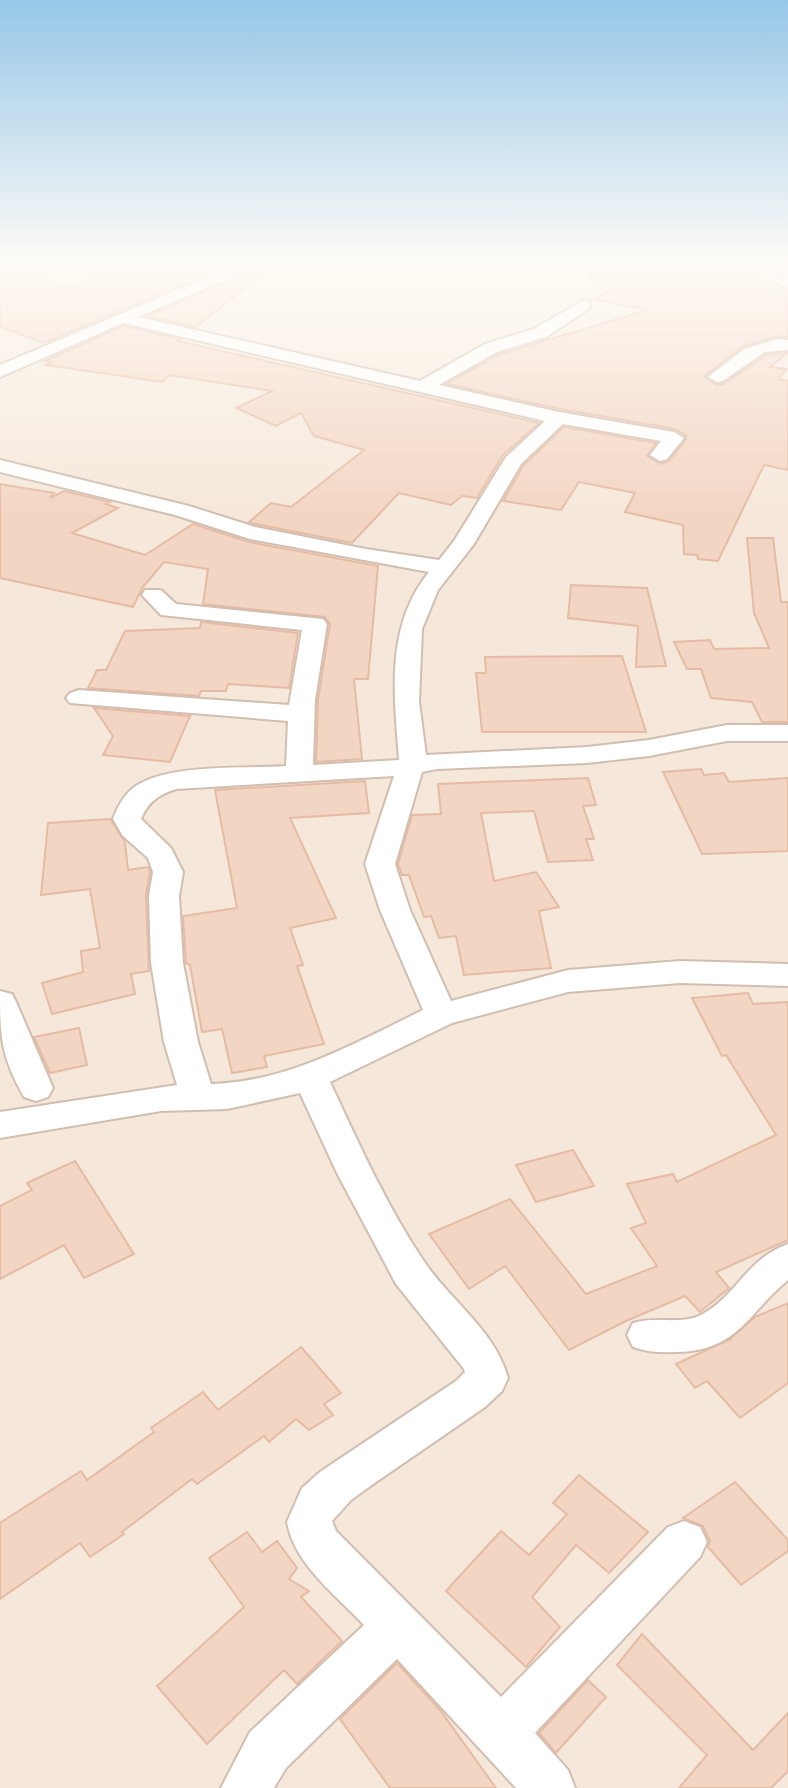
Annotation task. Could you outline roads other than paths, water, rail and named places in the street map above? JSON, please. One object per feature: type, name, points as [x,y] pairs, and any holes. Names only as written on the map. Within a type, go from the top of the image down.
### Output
[{"type":"street","points":[[0,372],[51,349]]},
{"type":"street","points":[[264,349],[559,418],[674,438],[660,455]]},
{"type":"street","points":[[426,385],[488,349]]},
{"type":"street","points":[[717,377],[754,349]]},
{"type":"street","points":[[441,1015],[395,910],[380,864],[410,767],[413,746],[406,702],[410,629],[427,589],[463,544],[513,461],[559,418]]},
{"type":"street","points":[[0,466],[182,510],[250,533],[366,556],[444,567]]},
{"type":"street","points":[[153,595],[169,610],[315,624],[301,714],[299,773]]},
{"type":"street","points":[[79,698],[301,714]]},
{"type":"street","points":[[198,1096],[181,1042],[167,963],[164,896],[168,872],[161,854],[133,830],[127,819],[133,802],[153,787],[175,781],[410,767],[437,761],[587,755],[649,748],[727,733],[788,733]]},
{"type":"street","points":[[0,1125],[147,1100],[252,1092],[310,1077],[441,1015],[568,981],[680,972],[788,975]]},
{"type":"street","points":[[0,1002],[36,1088]]},
{"type":"street","points":[[310,1077],[355,1173],[410,1273],[483,1362],[487,1378],[456,1408],[337,1485],[315,1503],[309,1520],[320,1546],[550,1788]]},
{"type":"street","points":[[647,1335],[707,1333],[744,1301],[777,1265],[788,1260]]},
{"type":"street","points":[[501,1733],[684,1542]]},
{"type":"street","points":[[246,1788],[268,1750],[397,1626]]}]
